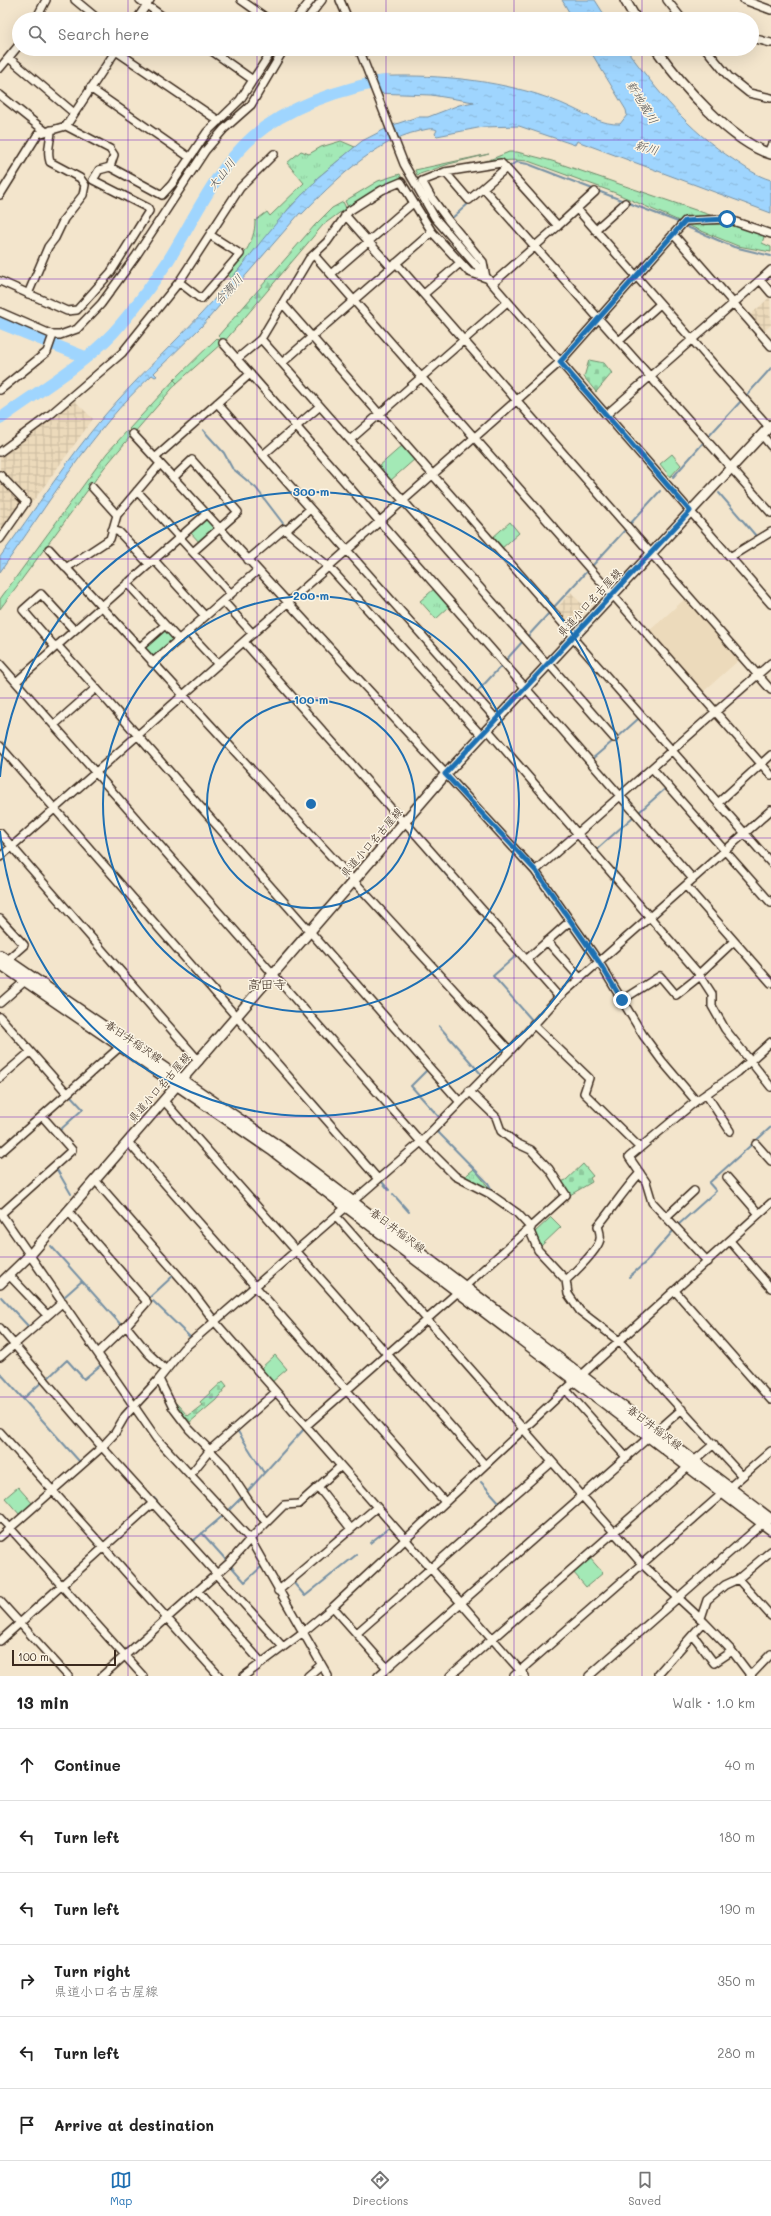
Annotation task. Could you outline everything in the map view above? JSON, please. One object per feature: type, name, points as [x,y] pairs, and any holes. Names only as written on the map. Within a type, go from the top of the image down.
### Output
[{"type":"main road","points":[[625,0],[632,12]]},
{"type":"main road","points":[[662,56],[714,115],[752,144],[770,151]]},
{"type":"main road","name":"県道小口名古屋線","points":[[0,1284],[31,1254],[445,774],[770,426]]},
{"type":"main road","name":"春日井稲沢線","points":[[2,960],[25,981],[120,1046],[180,1082]]},
{"type":"main road","name":"春日井稲沢線","points":[[2,960],[180,1082],[289,1153],[349,1203],[578,1379],[767,1521],[771,1530]]},
{"type":"street","points":[[40,12],[46,0]]},
{"type":"street","points":[[75,0],[90,12]]},
{"type":"street","points":[[140,0],[148,3],[158,12]]},
{"type":"street","points":[[241,0],[258,12]]},
{"type":"street","points":[[301,12],[310,0]]},
{"type":"street","points":[[313,12],[322,0]]},
{"type":"street","points":[[340,0],[345,12]]},
{"type":"street","points":[[667,0],[676,12]]},
{"type":"street","points":[[744,0],[771,10]]},
{"type":"street","points":[[142,12],[148,3]]},
{"type":"street","points":[[759,40],[771,43]]},
{"type":"street","points":[[0,68],[12,54]]},
{"type":"street","points":[[66,126],[113,56]]},
{"type":"street","points":[[126,56],[219,121]]},
{"type":"street","points":[[219,56],[253,80]]},
{"type":"street","points":[[0,281],[67,311],[78,310],[111,272],[149,211],[148,208],[93,180],[99,170],[110,166],[162,195],[172,184],[189,157],[219,121],[240,100],[269,56]]},
{"type":"street","points":[[0,312],[53,334],[60,335],[77,329],[101,304],[127,269],[205,151],[224,129],[251,105],[280,56]]},
{"type":"street","points":[[362,56],[404,164],[435,218],[771,604]]},
{"type":"street","points":[[712,56],[728,77],[749,93],[771,98]]},
{"type":"street","points":[[9,58],[74,113]]},
{"type":"street","points":[[90,88],[189,157]]},
{"type":"street","points":[[0,95],[48,130],[51,140],[47,154],[50,162],[76,175],[85,185],[83,195],[64,219],[48,247],[28,294]]},
{"type":"street","points":[[0,195],[38,134],[48,130],[66,126],[110,149],[114,155],[110,166]]},
{"type":"street","points":[[0,452],[51,414],[113,362],[179,282],[240,188],[274,154]]},
{"type":"street","points":[[486,278],[483,262],[448,220],[431,197],[422,181],[445,172],[501,163],[558,226]]},
{"type":"street","points":[[445,172],[469,200],[506,168]]},
{"type":"street","points":[[237,359],[261,339],[309,258],[327,242],[345,215],[382,190],[401,182],[432,232],[469,272],[486,278]]},
{"type":"street","points":[[483,188],[771,513]]},
{"type":"street","points":[[492,284],[595,192]]},
{"type":"street","points":[[331,274],[413,203]]},
{"type":"street","points":[[595,230],[625,203]]},
{"type":"street","points":[[577,209],[770,426]]},
{"type":"street","points":[[345,215],[368,242],[424,294],[516,401],[771,690]]},
{"type":"street","points":[[0,857],[560,362],[685,221],[727,219],[771,234]]},
{"type":"street","points":[[282,363],[432,232]]},
{"type":"street","points":[[673,234],[771,346]]},
{"type":"street","points":[[179,282],[201,299],[240,254],[210,235]]},
{"type":"street","points":[[314,255],[771,775]]},
{"type":"street","points":[[424,294],[460,263]]},
{"type":"street","points":[[606,415],[771,270]]},
{"type":"street","points":[[760,280],[771,293]]},
{"type":"street","points":[[350,440],[507,302]]},
{"type":"street","points":[[283,304],[771,863]]},
{"type":"street","points":[[619,341],[660,304]]},
{"type":"street","points":[[0,390],[47,352],[53,334]]},
{"type":"street","points":[[261,339],[614,738]]},
{"type":"street","points":[[223,343],[693,880]]},
{"type":"street","points":[[66,568],[110,539],[117,516],[137,491],[157,461],[217,403],[250,374]]},
{"type":"street","points":[[217,403],[496,719]]},
{"type":"street","points":[[263,456],[320,406]]},
{"type":"street","points":[[133,434],[536,871],[599,962],[662,1061],[696,1102]]},
{"type":"street","points":[[762,434],[771,446]]},
{"type":"street","points":[[173,478],[192,460],[238,512],[193,552]]},
{"type":"street","points":[[0,474],[26,502],[0,539]]},
{"type":"street","points":[[92,487],[117,516]]},
{"type":"street","points":[[137,491],[231,594]]},
{"type":"street","points":[[289,528],[310,509]]},
{"type":"street","points":[[16,682],[206,514]]},
{"type":"street","points":[[248,560],[284,529],[329,567],[578,834],[651,917],[699,975],[712,994],[712,1006],[725,1029],[749,1061],[771,1086]]},
{"type":"street","points":[[112,530],[119,532],[152,562],[206,616]]},
{"type":"street","points":[[730,557],[771,532]]},
{"type":"street","points":[[48,549],[510,1051]]},
{"type":"street","points":[[152,663],[258,570]]},
{"type":"street","points":[[127,583],[179,640]]},
{"type":"street","points":[[74,630],[41,594],[23,610],[138,735],[459,1101]]},
{"type":"street","points":[[223,601],[253,634]]},
{"type":"street","points":[[139,648],[165,625]]},
{"type":"street","points":[[188,632],[218,664]]},
{"type":"street","points":[[244,642],[559,996]]},
{"type":"street","points":[[536,871],[771,663]]},
{"type":"street","points":[[0,664],[421,1142],[454,1176],[490,1194],[512,1209],[530,1229],[538,1250],[566,1280],[568,1294],[580,1311],[619,1341],[742,1476]]},
{"type":"street","points":[[54,724],[96,688]]},
{"type":"street","points":[[0,746],[378,1178]]},
{"type":"street","points":[[718,803],[771,755]]},
{"type":"street","points":[[652,768],[771,903]]},
{"type":"street","points":[[0,1537],[115,1434],[125,1416],[159,1379],[183,1349],[349,1203],[421,1142],[459,1101],[510,1051],[559,996],[651,917],[771,810]]},
{"type":"street","points":[[0,833],[199,1061]]},
{"type":"street","points":[[686,886],[771,983]]},
{"type":"street","points":[[0,919],[24,945],[2,960]]},
{"type":"street","points":[[526,960],[570,921]]},
{"type":"street","points":[[548,941],[580,978]]},
{"type":"street","points":[[622,1000],[660,976],[676,995],[734,941]]},
{"type":"street","points":[[0,1003],[25,981]]},
{"type":"street","points":[[0,1017],[67,1094]]},
{"type":"street","points":[[534,1024],[589,1078],[584,1093],[640,1148]]},
{"type":"street","points":[[708,1262],[652,1202],[646,1182],[628,1157],[771,1042]]},
{"type":"street","points":[[0,1153],[120,1046]]},
{"type":"street","points":[[0,1078],[30,1052]]},
{"type":"street","points":[[306,1426],[530,1229],[566,1195],[540,1159],[531,1150],[516,1143],[501,1131],[496,1117],[469,1091]]},
{"type":"street","points":[[706,1094],[730,1132]]},
{"type":"street","points":[[164,1101],[485,1465]]},
{"type":"street","points":[[42,1116],[72,1150],[1,1213],[31,1254],[62,1302],[156,1438],[250,1539],[278,1591],[328,1676]]},
{"type":"street","points":[[128,1142],[445,1502]]},
{"type":"street","points":[[756,1144],[771,1161]]},
{"type":"street","points":[[566,1280],[600,1242],[598,1226],[610,1212],[622,1192],[640,1173]]},
{"type":"street","points":[[727,1177],[759,1214]]},
{"type":"street","points":[[95,1180],[191,1290],[215,1322],[522,1673]]},
{"type":"street","points":[[666,1217],[694,1191]]},
{"type":"street","points":[[244,1676],[302,1633],[333,1607],[619,1341],[675,1292],[771,1203]]},
{"type":"street","points":[[68,1211],[147,1302],[126,1326],[98,1352]]},
{"type":"street","points":[[336,1216],[642,1564],[702,1620],[732,1651],[751,1675],[771,1654]]},
{"type":"street","points":[[730,1241],[771,1288]]},
{"type":"street","points":[[9,1275],[47,1315]]},
{"type":"street","points":[[675,1292],[771,1400]]},
{"type":"street","points":[[0,1357],[62,1302]]},
{"type":"street","points":[[126,1326],[148,1353],[166,1370]]},
{"type":"street","points":[[0,1328],[102,1447],[283,1647]]},
{"type":"street","points":[[159,1379],[173,1408],[189,1428],[226,1467],[250,1503],[266,1522]]},
{"type":"street","points":[[566,1390],[627,1458]]},
{"type":"street","points":[[190,1475],[210,1450],[276,1392]]},
{"type":"street","points":[[378,1676],[682,1409]]},
{"type":"street","points":[[0,1432],[220,1676]]},
{"type":"street","points":[[450,1676],[714,1444]]},
{"type":"street","points":[[514,1676],[522,1673],[725,1490],[771,1451]]},
{"type":"street","points":[[357,1634],[430,1568],[552,1462]]},
{"type":"street","points":[[102,1676],[198,1591],[284,1505],[299,1504],[319,1488],[341,1466]]},
{"type":"street","points":[[319,1488],[351,1529]]},
{"type":"street","points":[[0,1641],[153,1503]]},
{"type":"street","points":[[278,1591],[377,1507]]},
{"type":"street","points":[[0,1517],[143,1676]]},
{"type":"street","points":[[589,1676],[767,1521]]},
{"type":"street","points":[[659,1676],[658,1674],[693,1635],[702,1620],[707,1600],[725,1585],[738,1579],[771,1551]]},
{"type":"street","points":[[738,1579],[771,1616]]},
{"type":"street","points":[[198,1591],[262,1663]]},
{"type":"street","points":[[0,1601],[68,1676]]},
{"type":"street","points":[[333,1607],[387,1668]]},
{"type":"street","points":[[693,1635],[714,1663],[732,1651]]},
{"type":"street","points":[[308,1676],[321,1665]]},
{"type":"shaded area","points":[[770,297],[771,325],[762,333],[748,317]]},
{"type":"shaded area","points":[[73,399],[93,419],[32,503],[0,471],[0,455]]},
{"type":"shaded area","points":[[0,480],[21,502],[0,531]]},
{"type":"shaded area","points":[[571,592],[586,609],[571,626],[555,610]]},
{"type":"shaded area","points":[[686,598],[739,660],[703,692],[649,631]]},
{"type":"green space","points":[[341,141],[355,147],[316,179],[316,182],[291,206],[231,279],[228,275],[247,250],[253,236],[255,221],[267,212],[270,216],[304,183],[287,163],[301,151],[309,154],[321,147]]},
{"type":"green space","points":[[509,152],[517,152],[552,161],[713,217],[683,218],[679,221],[613,192],[528,161],[501,161],[456,168],[489,160]]},
{"type":"green space","points":[[489,154],[449,164],[417,175],[415,170]]},
{"type":"green space","points":[[400,174],[403,181],[382,187],[348,207],[345,201],[378,181]]},
{"type":"green space","points":[[343,202],[346,208],[323,225],[224,342],[218,336],[315,225],[332,208]]},
{"type":"green space","points":[[735,224],[765,234],[762,243],[771,247],[771,252],[738,246],[687,225]]},
{"type":"green space","points":[[217,338],[222,343],[177,383],[174,380]]},
{"type":"green space","points":[[589,360],[604,363],[612,373],[596,392],[584,377]]},
{"type":"green space","points":[[174,380],[177,383],[134,433],[129,429]]},
{"type":"green space","points":[[127,431],[132,435],[104,468],[0,609],[0,599],[107,453]]},
{"type":"green space","points":[[403,445],[415,459],[390,481],[378,467]]},
{"type":"green space","points":[[672,454],[681,465],[670,477],[660,464]]},
{"type":"green space","points":[[204,520],[207,520],[214,528],[200,543],[190,532]]},
{"type":"green space","points":[[510,522],[519,533],[501,549],[492,538]]},
{"type":"green space","points":[[434,589],[449,607],[436,619],[420,601]]},
{"type":"green space","points":[[164,629],[167,630],[174,640],[154,657],[150,657],[144,650],[144,647]]},
{"type":"green space","points":[[583,1164],[593,1176],[590,1178],[592,1182],[570,1195],[561,1182],[566,1180]]},
{"type":"green space","points":[[474,1169],[491,1190],[489,1192],[463,1178]]},
{"type":"green space","points":[[551,1217],[561,1227],[541,1246],[535,1232]]},
{"type":"green space","points":[[275,1355],[287,1369],[272,1382],[260,1369]]},
{"type":"green space","points":[[223,1381],[227,1386],[216,1400],[189,1423],[174,1405],[176,1403],[188,1416],[202,1405],[200,1402]]},
{"type":"green space","points":[[18,1487],[33,1504],[20,1515],[5,1498]]},
{"type":"green space","points":[[589,1557],[603,1573],[586,1587],[573,1572]]},
{"type":"water","points":[[562,0],[595,0],[603,12],[569,12]]},
{"type":"water","points":[[593,56],[631,56],[662,95],[702,136],[747,169],[771,180],[771,213],[577,141],[575,145],[519,126],[483,127],[437,136],[435,134],[437,130],[431,129],[403,136],[371,153],[356,164],[341,176],[302,214],[300,213],[201,327],[154,373],[157,376],[155,377],[152,375],[109,420],[71,469],[0,572],[0,557],[90,433],[130,387],[212,302],[275,224],[316,182],[316,179],[362,141],[393,125],[417,117],[428,117],[459,105],[474,102],[431,95],[373,93],[368,77],[428,76],[487,82],[537,94],[601,121],[614,124],[620,124],[627,115],[626,110]]},
{"type":"waterway","name":"大山川","points":[[0,419],[73,368],[113,333],[142,298],[168,261],[210,189],[235,155],[249,140],[265,127],[306,104],[352,88],[386,81]]},
{"type":"waterway","points":[[509,167],[516,162],[528,164],[678,222]]},
{"type":"waterway","points":[[451,219],[469,203]]},
{"type":"waterway","points":[[687,227],[734,247],[771,256]]},
{"type":"waterway","points":[[0,323],[85,357]]},
{"type":"waterway","points":[[746,396],[771,368]]},
{"type":"waterway","points":[[708,437],[741,401]]},
{"type":"waterway","points":[[203,430],[224,453],[232,468],[256,488],[285,526]]},
{"type":"waterway","points":[[673,477],[704,442]]},
{"type":"waterway","points":[[630,524],[660,491]]},
{"type":"waterway","points":[[719,493],[756,536]]},
{"type":"waterway","points":[[593,565],[626,529]]},
{"type":"waterway","points":[[741,555],[746,551]]},
{"type":"waterway","points":[[319,554],[328,561]]},
{"type":"waterway","points":[[554,607],[587,571]]},
{"type":"waterway","points":[[528,636],[550,612]]},
{"type":"waterway","points":[[506,660],[523,641]]},
{"type":"waterway","points":[[477,692],[501,666]]},
{"type":"waterway","points":[[617,738],[638,719]]},
{"type":"waterway","points":[[592,759],[613,741]]},
{"type":"waterway","points":[[638,813],[666,788]]},
{"type":"waterway","points":[[596,850],[634,816]]},
{"type":"waterway","points":[[428,854],[462,893]]},
{"type":"waterway","points":[[479,911],[493,928]]},
{"type":"waterway","points":[[499,934],[503,939]]},
{"type":"waterway","points":[[517,955],[493,976],[532,1020]]},
{"type":"waterway","points":[[439,1026],[481,1074]]},
{"type":"waterway","points":[[428,1069],[411,1086],[439,1117]]},
{"type":"waterway","points":[[59,1131],[83,1109],[70,1095]]},
{"type":"waterway","points":[[315,1101],[346,1137]]},
{"type":"waterway","points":[[678,1225],[716,1191],[709,1183],[771,1127]]},
{"type":"waterway","points":[[436,1130],[488,1183],[492,1190]]},
{"type":"waterway","points":[[360,1153],[372,1166]]},
{"type":"waterway","points":[[56,1168],[71,1194]]},
{"type":"waterway","points":[[382,1182],[389,1190]]},
{"type":"waterway","points":[[393,1194],[409,1212]]},
{"type":"waterway","points":[[629,1277],[646,1262],[673,1231]]},
{"type":"waterway","points":[[51,1246],[122,1326]]},
{"type":"waterway","points":[[148,1299],[174,1275]]},
{"type":"waterway","points":[[64,1297],[82,1281]]},
{"type":"waterway","points":[[1,1297],[29,1327]]},
{"type":"waterway","points":[[151,1302],[153,1301],[191,1338]]},
{"type":"waterway","points":[[48,1378],[67,1360],[84,1379],[102,1364]]},
{"type":"waterway","points":[[0,1373],[79,1461]]},
{"type":"waterway","points":[[23,1399],[43,1381]]},
{"type":"waterway","points":[[682,1416],[695,1430]]},
{"type":"waterway","points":[[247,1492],[304,1429]]},
{"type":"waterway","points":[[237,1430],[264,1473]]},
{"type":"waterway","points":[[731,1469],[737,1477]]},
{"type":"waterway","points":[[481,1482],[500,1503],[485,1516]]},
{"type":"waterway","points":[[228,1511],[243,1496]]},
{"type":"waterway","points":[[154,1498],[159,1504]]},
{"type":"waterway","points":[[165,1511],[193,1541],[225,1514]]},
{"type":"waterway","points":[[370,1543],[390,1527]]},
{"type":"waterway","points":[[202,1533],[227,1561]]},
{"type":"waterway","points":[[293,1582],[305,1596],[356,1555]]},
{"type":"waterway","points":[[230,1565],[245,1582],[261,1567]]},
{"type":"tunnel","points":[[401,182],[422,181]]},
{"type":"district","name":"高田寺","points":[[267,983]]},
{"type":"route","points":[[622,1000],[599,962],[536,871],[445,774],[690,511],[560,362],[685,221],[727,219]]},
{"type":"water label","name":"新地蔵川","points":[[643,102]]},
{"type":"water label","name":"新川","points":[[647,147]]},
{"type":"water label","name":"合瀬川","points":[[228,289]]}]
